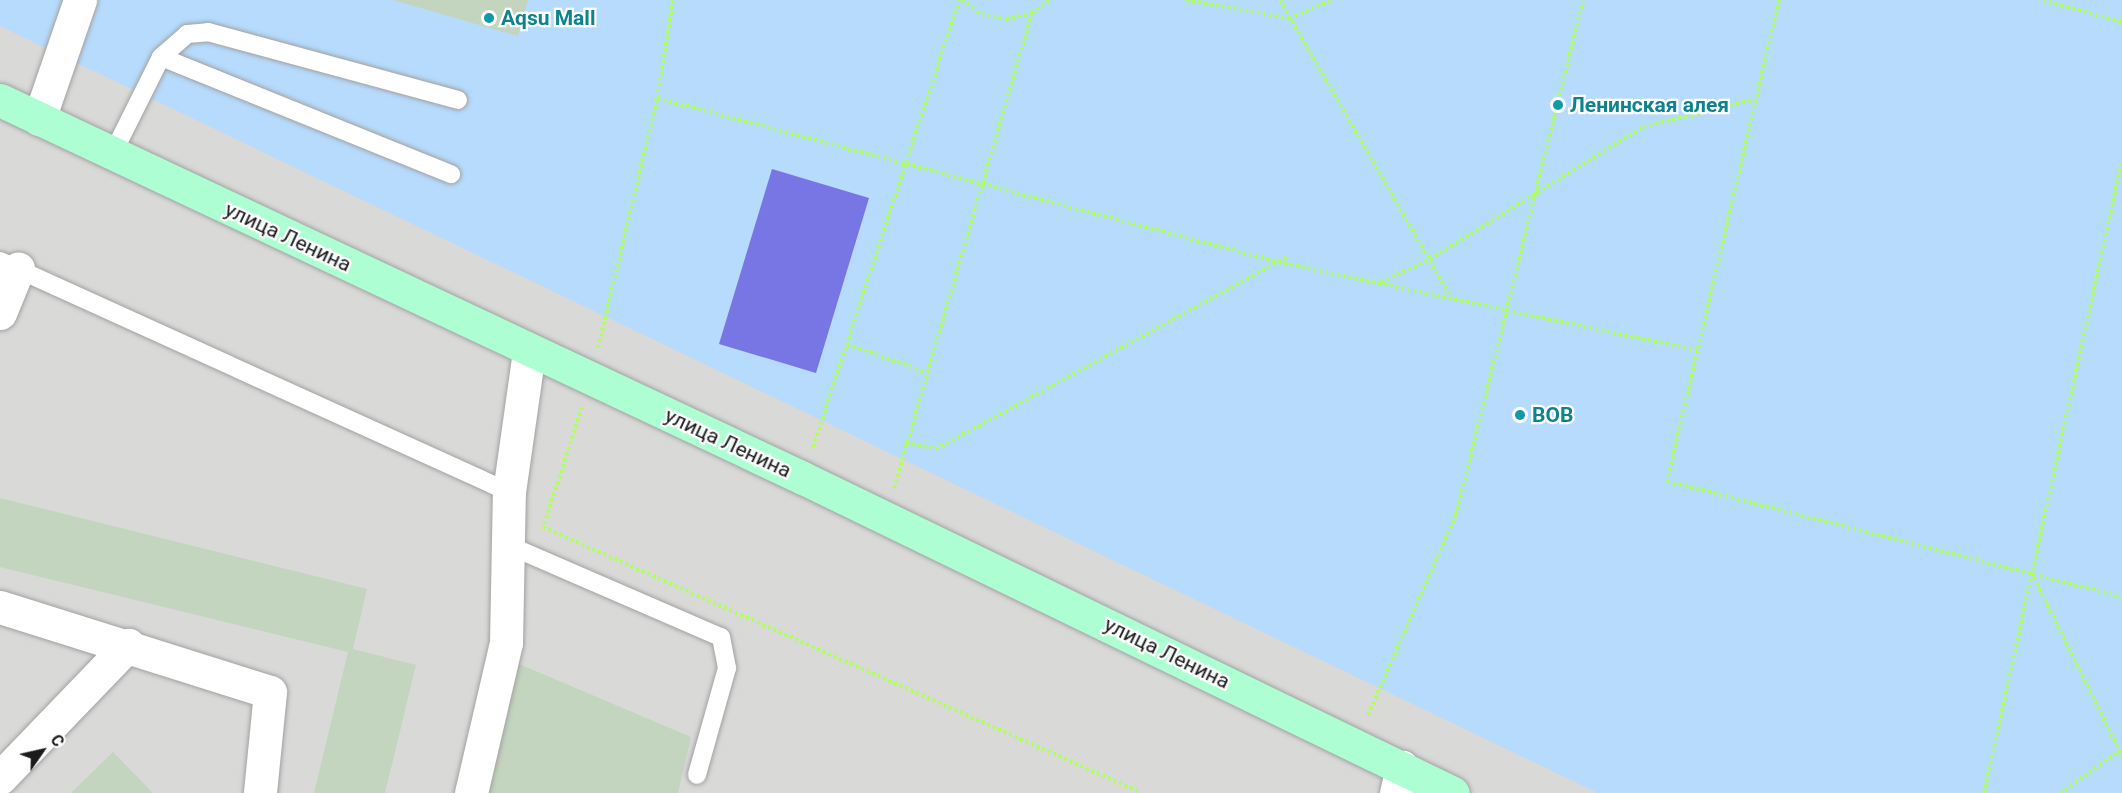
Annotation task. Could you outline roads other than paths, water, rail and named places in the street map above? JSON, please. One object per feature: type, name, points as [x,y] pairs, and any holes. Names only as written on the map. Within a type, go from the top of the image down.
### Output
[{"type":"street","points":[[39,119],[80,0]]},
{"type":"street","name":"улица Ленина","points":[[0,100],[803,478],[1356,743],[1399,780],[1453,793]]},
{"type":"street","points":[[0,313],[9,265]]},
{"type":"street","points":[[471,793],[506,643],[509,492],[529,351]]},
{"type":"street","points":[[0,607],[128,645],[270,692],[260,793]]},
{"type":"street","points":[[0,778],[128,645]]},
{"type":"lane","points":[[112,153],[161,57],[187,34],[208,32],[458,100]]},
{"type":"lane","points":[[161,57],[451,174]]},
{"type":"lane","points":[[9,265],[509,492]]},
{"type":"lane","points":[[508,545],[721,637],[727,668],[697,775]]},
{"type":"place","name":"Аqsu Mall","points":[[489,18]]},
{"type":"place","name":"Ленинская алея","points":[[1558,105]]},
{"type":"place","name":"ВОВ","points":[[1520,415]]}]
